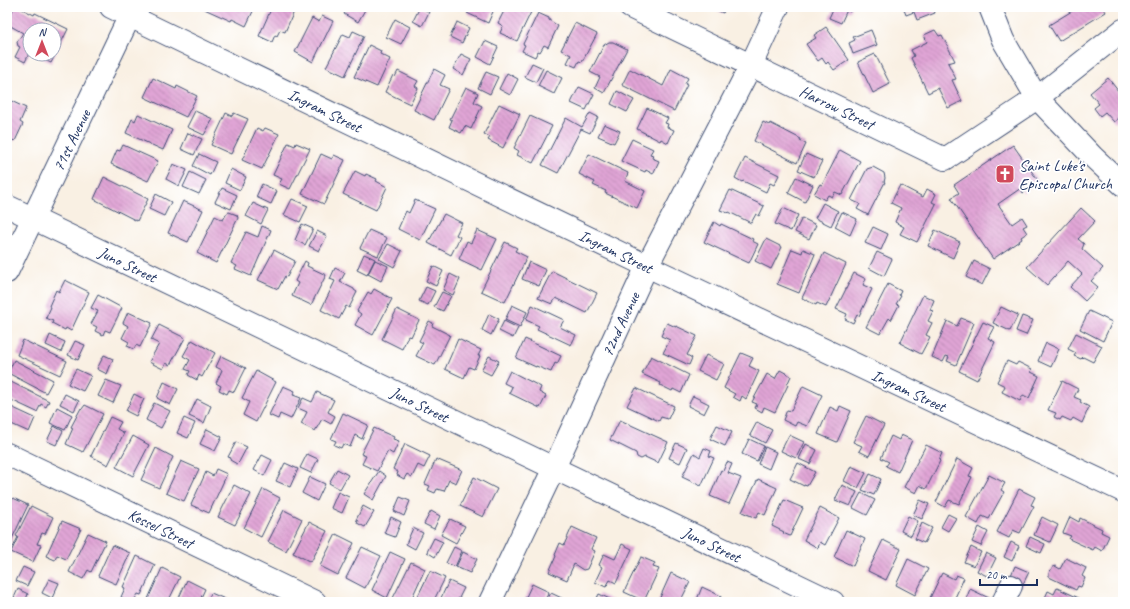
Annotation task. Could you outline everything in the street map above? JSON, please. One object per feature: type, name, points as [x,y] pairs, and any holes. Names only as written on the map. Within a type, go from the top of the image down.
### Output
[{"type":"street","name":"Harrow Street","points":[[630,7],[945,159],[1037,98]]},
{"type":"street","name":"72nd Avenue","points":[[490,602],[554,468],[647,266],[751,65],[778,7]]},
{"type":"street","points":[[990,7],[1003,40],[1037,98],[1092,157],[1123,185]]},
{"type":"street","name":"71st Avenue","points":[[7,272],[33,218],[125,10]]},
{"type":"street","name":"Ingram Street","points":[[125,10],[647,266],[1123,491]]},
{"type":"street","points":[[1037,98],[1123,30]]},
{"type":"street","name":"Juno Street","points":[[7,206],[833,602]]},
{"type":"street","name":"Kessel Street","points":[[7,454],[315,602]]},
{"type":"building","points":[[14,7],[18,7],[34,15],[35,13],[54,22],[22,22],[22,32],[7,24]]},
{"type":"building","points":[[200,7],[255,7],[246,26]]},
{"type":"building","points":[[272,7],[296,7],[285,32],[280,30],[277,36],[275,35],[272,42],[259,36]]},
{"type":"building","points":[[348,7],[366,8],[358,22],[344,14]]},
{"type":"building","points":[[420,7],[429,12],[422,26],[413,21]]},
{"type":"building","points":[[470,7],[495,7],[488,23],[467,13]]},
{"type":"building","points":[[506,7],[525,7],[532,10],[517,41],[500,33],[503,26],[498,23]]},
{"type":"building","points":[[710,7],[726,7],[723,13]]},
{"type":"building","points":[[834,7],[852,7],[850,12],[847,10],[841,23],[829,18]]},
{"type":"building","points":[[903,7],[933,7],[935,13],[917,20],[914,12],[906,15]]},
{"type":"building","points":[[1069,7],[1103,7],[1106,12],[1059,41],[1049,25],[1072,11]]},
{"type":"building","points":[[538,13],[549,18],[549,20],[558,26],[548,47],[544,45],[535,57],[522,51],[525,45],[523,44]]},
{"type":"building","points":[[322,16],[333,21],[313,62],[295,52],[312,18],[319,22]]},
{"type":"building","points":[[395,19],[410,27],[401,44],[386,37]]},
{"type":"building","points":[[457,22],[469,28],[462,43],[450,37]]},
{"type":"building","points":[[575,23],[597,34],[582,62],[579,61],[576,67],[567,63],[571,55],[561,50]]},
{"type":"building","points":[[62,26],[68,29],[62,41]]},
{"type":"building","points":[[826,27],[849,60],[834,70],[828,62],[826,64],[822,58],[818,61],[806,44],[816,38],[814,35]]},
{"type":"building","points":[[871,30],[877,45],[853,54],[849,43],[855,40],[853,37]]},
{"type":"building","points":[[935,30],[939,36],[942,35],[955,61],[948,63],[956,79],[952,80],[962,101],[948,108],[938,88],[928,93],[911,58],[914,56],[911,50],[927,42],[924,35]]},
{"type":"building","points":[[353,31],[364,36],[345,76],[326,67],[343,34],[350,37]]},
{"type":"building","points":[[22,34],[22,60],[15,57],[20,47],[18,46],[17,42]]},
{"type":"building","points":[[485,41],[498,47],[490,64],[477,57]]},
{"type":"building","points":[[609,42],[613,42],[627,49],[604,93],[595,88],[600,77],[590,72],[604,45]]},
{"type":"building","points":[[369,45],[381,51],[380,54],[390,59],[377,87],[354,77]]},
{"type":"building","points":[[461,54],[471,59],[463,75],[453,69]]},
{"type":"building","points":[[875,54],[890,84],[873,93],[858,62]]},
{"type":"building","points":[[532,63],[543,68],[536,82],[525,77]]},
{"type":"building","points":[[434,69],[445,75],[440,85],[449,89],[434,120],[414,110]]},
{"type":"building","points":[[630,69],[663,86],[671,69],[688,78],[685,84],[687,85],[674,111],[622,85]]},
{"type":"building","points":[[546,70],[562,78],[554,94],[538,86]]},
{"type":"building","points":[[398,71],[418,81],[415,86],[418,88],[410,104],[385,92],[393,75],[395,77]]},
{"type":"building","points":[[486,72],[498,77],[490,94],[478,88]]},
{"type":"building","points":[[507,73],[518,79],[510,95],[499,89]]},
{"type":"building","points":[[153,78],[176,89],[177,86],[197,96],[186,117],[144,97]]},
{"type":"building","points":[[1108,78],[1119,92],[1123,88],[1123,115],[1114,122],[1105,112],[1100,116],[1094,108],[1099,104],[1090,93]]},
{"type":"building","points":[[466,87],[478,93],[474,102],[482,106],[471,129],[465,126],[461,133],[449,127],[452,120],[450,119]]},
{"type":"building","points":[[579,87],[594,94],[586,110],[571,103]]},
{"type":"building","points":[[617,91],[634,100],[627,112],[611,104]]},
{"type":"building","points":[[9,100],[26,108],[20,122],[23,124],[15,141],[12,140],[7,151],[7,106]]},
{"type":"building","points":[[499,104],[520,114],[503,148],[488,140],[490,137],[484,134]]},
{"type":"building","points":[[647,108],[668,118],[665,123],[668,124],[667,127],[674,130],[668,143],[661,139],[660,141],[637,129]]},
{"type":"building","points":[[195,111],[213,119],[204,135],[187,127]]},
{"type":"building","points":[[226,113],[232,116],[234,113],[248,119],[231,154],[211,145]]},
{"type":"building","points":[[590,113],[598,117],[590,133],[581,129],[558,173],[542,165],[566,118],[582,127]]},
{"type":"building","points":[[138,114],[172,130],[163,150],[126,133],[132,119],[135,121]]},
{"type":"building","points":[[530,116],[552,126],[533,163],[517,155],[519,151],[514,148]]},
{"type":"building","points":[[763,122],[769,125],[770,123],[801,139],[800,141],[806,144],[797,163],[754,141]]},
{"type":"building","points":[[604,124],[620,131],[614,143],[598,136]]},
{"type":"building","points":[[257,128],[263,131],[265,128],[279,134],[262,169],[242,160]]},
{"type":"building","points":[[188,133],[202,139],[194,155],[181,149]]},
{"type":"building","points":[[632,139],[653,149],[650,154],[653,155],[652,158],[659,161],[653,174],[621,161]]},
{"type":"building","points":[[288,143],[295,146],[296,143],[310,149],[290,189],[279,184],[282,179],[273,175]]},
{"type":"building","points":[[123,145],[158,161],[148,181],[111,164],[117,150],[120,151]]},
{"type":"building","points":[[1013,145],[1039,182],[1023,193],[1021,188],[998,204],[1012,224],[1022,217],[1027,225],[1023,227],[1027,233],[1021,237],[1022,239],[993,259],[951,198],[959,193],[954,185]]},
{"type":"building","points":[[840,150],[860,161],[842,195],[835,192],[832,197],[828,195],[825,200],[814,194],[820,184],[822,185]]},
{"type":"building","points":[[199,154],[216,162],[210,175],[193,166]]},
{"type":"building","points":[[321,154],[332,159],[334,155],[345,160],[324,204],[302,194]]},
{"type":"building","points":[[589,154],[628,173],[625,181],[645,191],[637,208],[605,193],[606,191],[593,185],[595,182],[579,174]]},
{"type":"building","points":[[806,154],[822,161],[814,177],[798,170]]},
{"type":"building","points":[[745,158],[779,175],[774,185],[770,183],[766,192],[735,178]]},
{"type":"building","points":[[173,164],[187,170],[179,186],[166,179]]},
{"type":"building","points":[[873,167],[884,173],[885,182],[868,215],[857,209],[860,204],[851,200],[867,169]]},
{"type":"building","points":[[231,169],[246,177],[240,190],[225,183]]},
{"type":"building","points":[[355,171],[365,176],[366,174],[377,179],[376,181],[387,187],[376,210],[343,194]]},
{"type":"building","points":[[190,172],[206,180],[199,194],[183,187]]},
{"type":"building","points":[[104,177],[148,199],[137,221],[94,199]]},
{"type":"building","points":[[796,177],[813,185],[805,202],[788,193]]},
{"type":"building","points":[[262,184],[277,191],[271,204],[256,197]]},
{"type":"building","points":[[900,185],[923,197],[927,189],[936,194],[932,202],[936,204],[917,242],[900,234],[904,227],[895,222],[901,208],[891,203]]},
{"type":"building","points":[[222,188],[237,195],[231,209],[215,202]]},
{"type":"building","points":[[730,190],[764,206],[759,216],[756,214],[751,223],[729,212],[720,210]]},
{"type":"building","points":[[156,194],[171,202],[164,216],[149,209]]},
{"type":"building","points":[[292,199],[308,206],[300,222],[284,215]]},
{"type":"building","points":[[415,200],[435,209],[420,240],[398,229],[406,211],[409,213]]},
{"type":"building","points":[[183,201],[203,210],[188,242],[168,233]]},
{"type":"building","points":[[253,203],[268,210],[261,224],[246,216]]},
{"type":"building","points":[[823,203],[838,211],[831,226],[815,218]]},
{"type":"building","points":[[783,208],[798,215],[791,231],[775,224]]},
{"type":"building","points":[[1081,208],[1095,221],[1078,239],[1084,244],[1082,249],[1103,268],[1091,281],[1098,287],[1085,301],[1070,287],[1082,274],[1068,261],[1047,285],[1027,267]]},
{"type":"building","points":[[229,212],[237,215],[238,218],[216,263],[197,253],[215,216],[223,220]]},
{"type":"building","points":[[842,212],[857,219],[850,235],[835,227]]},
{"type":"building","points":[[444,214],[462,223],[456,235],[460,237],[451,255],[428,243]]},
{"type":"building","points":[[802,218],[816,225],[809,239],[795,232]]},
{"type":"building","points":[[714,222],[720,226],[721,224],[753,239],[752,241],[758,244],[749,263],[704,242]]},
{"type":"building","points":[[302,224],[313,229],[305,245],[295,240]]},
{"type":"building","points":[[262,226],[271,230],[251,276],[235,269],[237,266],[231,263],[246,232],[258,237]]},
{"type":"building","points":[[873,227],[888,234],[881,250],[865,243]]},
{"type":"building","points":[[369,230],[387,238],[378,256],[360,248]]},
{"type":"building","points":[[477,230],[497,239],[482,270],[459,259],[467,241],[471,243]]},
{"type":"building","points":[[935,230],[960,242],[953,258],[928,246]]},
{"type":"building","points":[[317,231],[327,236],[319,251],[309,246]]},
{"type":"building","points":[[766,239],[782,247],[771,269],[755,261]]},
{"type":"building","points":[[505,242],[517,248],[515,251],[527,257],[505,302],[481,291]]},
{"type":"building","points":[[388,244],[402,251],[394,267],[379,259]]},
{"type":"building","points":[[792,249],[802,253],[803,249],[815,254],[799,293],[777,284]]},
{"type":"building","points":[[274,250],[295,261],[287,277],[285,276],[278,289],[258,280]]},
{"type":"building","points":[[877,252],[892,259],[884,276],[869,268]]},
{"type":"building","points":[[824,253],[846,264],[826,307],[817,303],[816,305],[802,298]]},
{"type":"building","points":[[364,254],[375,259],[367,275],[357,270]]},
{"type":"building","points":[[375,260],[388,266],[381,281],[368,274]]},
{"type":"building","points":[[305,261],[308,263],[307,266],[326,275],[311,305],[292,296],[298,283],[295,281]]},
{"type":"building","points":[[974,261],[990,269],[982,285],[966,277]]},
{"type":"building","points":[[529,262],[546,270],[539,286],[522,279]]},
{"type":"building","points":[[433,266],[443,271],[436,286],[426,281]]},
{"type":"building","points":[[335,268],[345,273],[340,282],[357,292],[349,308],[346,306],[339,319],[321,310],[335,281],[330,279]]},
{"type":"building","points":[[552,271],[597,293],[587,313],[556,298],[552,304],[538,298]]},
{"type":"building","points":[[854,273],[866,279],[863,285],[872,289],[859,316],[857,315],[853,323],[845,319],[847,314],[836,309]]},
{"type":"building","points":[[450,274],[460,279],[453,295],[443,290]]},
{"type":"building","points":[[65,280],[89,292],[71,331],[66,328],[65,330],[52,323],[53,321],[46,318],[51,307],[49,306],[56,290],[59,292]]},
{"type":"building","points":[[888,284],[901,291],[899,295],[901,296],[896,304],[899,305],[891,320],[889,318],[880,334],[866,327]]},
{"type":"building","points":[[426,287],[435,291],[428,305],[419,301]]},
{"type":"building","points":[[374,289],[392,299],[373,335],[355,325],[361,314],[357,311],[368,292],[371,294]]},
{"type":"building","points":[[442,292],[451,296],[443,311],[434,307]]},
{"type":"building","points":[[98,295],[122,308],[110,332],[105,330],[103,335],[95,331],[97,327],[91,324],[98,311],[91,308]]},
{"type":"building","points":[[923,295],[934,300],[930,310],[933,311],[928,321],[932,323],[926,335],[930,337],[921,354],[900,343]]},
{"type":"building","points":[[512,305],[527,312],[520,327],[505,320]]},
{"type":"building","points":[[532,305],[564,320],[560,327],[576,335],[571,345],[537,329],[539,326],[526,320]]},
{"type":"building","points":[[1001,307],[1018,315],[1010,331],[993,323]]},
{"type":"building","points":[[397,309],[419,320],[411,337],[408,336],[402,349],[382,339]]},
{"type":"building","points":[[1089,311],[1112,322],[1103,341],[1080,329]]},
{"type":"building","points":[[128,312],[152,323],[140,347],[136,345],[134,349],[127,346],[129,342],[122,338],[128,326],[123,323]]},
{"type":"building","points":[[489,314],[499,319],[491,335],[482,330]]},
{"type":"building","points":[[1022,316],[1033,320],[1026,335],[1016,331]]},
{"type":"building","points":[[961,318],[974,323],[956,365],[947,361],[949,357],[946,356],[943,362],[932,357],[947,321],[957,326]]},
{"type":"building","points":[[429,321],[433,323],[432,326],[450,335],[435,365],[416,356],[423,343],[419,341]]},
{"type":"building","points":[[504,321],[518,328],[513,338],[499,331]]},
{"type":"building","points":[[983,322],[994,327],[988,338],[995,342],[977,380],[959,371]]},
{"type":"building","points":[[667,323],[697,336],[687,355],[692,358],[689,365],[663,353],[670,340],[661,336]]},
{"type":"building","points":[[159,325],[185,338],[170,365],[166,363],[163,369],[149,362],[159,344],[151,340]]},
{"type":"building","points":[[1076,333],[1102,346],[1093,362],[1083,357],[1081,359],[1074,356],[1076,353],[1068,349]]},
{"type":"building","points":[[50,335],[65,342],[61,352],[46,345]]},
{"type":"building","points":[[458,339],[481,350],[474,369],[469,367],[464,378],[445,369]]},
{"type":"building","points":[[525,339],[561,356],[557,364],[555,363],[551,372],[516,358]]},
{"type":"building","points":[[23,340],[67,361],[60,375],[17,355]]},
{"type":"building","points":[[192,340],[215,353],[202,377],[199,375],[197,380],[188,375],[190,371],[185,369],[190,360],[183,356]]},
{"type":"building","points":[[75,341],[85,345],[78,360],[68,355]]},
{"type":"building","points":[[1046,343],[1059,349],[1051,367],[1038,361]]},
{"type":"building","points":[[741,353],[753,358],[749,366],[759,371],[746,399],[742,396],[740,401],[733,397],[735,394],[724,388]]},
{"type":"building","points":[[104,355],[113,359],[107,374],[97,369]]},
{"type":"building","points":[[706,355],[724,364],[716,380],[698,371]]},
{"type":"building","points":[[221,356],[246,368],[234,392],[229,390],[227,394],[219,390],[221,386],[216,383],[222,370],[216,367]]},
{"type":"building","points":[[489,356],[499,361],[491,375],[481,370]]},
{"type":"building","points":[[651,356],[689,375],[681,393],[673,389],[672,391],[660,385],[661,383],[642,374]]},
{"type":"building","points":[[14,360],[53,380],[46,393],[8,373]]},
{"type":"building","points":[[1007,361],[1016,365],[1018,362],[1032,369],[1031,372],[1039,376],[1029,398],[1023,395],[1020,401],[1002,392],[1005,386],[997,382]]},
{"type":"building","points":[[76,369],[91,376],[83,391],[68,384]]},
{"type":"building","points":[[780,370],[791,376],[788,385],[775,412],[764,407],[762,412],[755,408],[757,404],[752,402],[767,374],[775,379]]},
{"type":"building","points":[[256,371],[276,382],[256,422],[243,415],[249,402],[242,398]]},
{"type":"building","points":[[510,371],[541,387],[539,392],[546,396],[540,408],[509,393],[512,387],[504,383]]},
{"type":"building","points":[[7,380],[49,401],[46,407],[41,404],[37,412],[7,398]]},
{"type":"building","points":[[106,380],[121,386],[113,403],[98,396]]},
{"type":"building","points":[[1062,381],[1078,389],[1074,397],[1081,400],[1080,402],[1089,407],[1082,423],[1073,418],[1071,421],[1062,417],[1060,420],[1054,417],[1056,413],[1048,410]]},
{"type":"building","points":[[164,382],[178,389],[170,405],[157,398]]},
{"type":"building","points":[[283,386],[295,391],[293,395],[301,398],[291,419],[280,414],[278,419],[269,415]]},
{"type":"building","points":[[803,386],[822,395],[807,426],[797,422],[795,426],[783,420],[787,410],[791,411]]},
{"type":"building","points":[[636,388],[674,406],[668,419],[661,417],[659,421],[627,406]]},
{"type":"building","points":[[317,392],[334,400],[328,412],[335,416],[331,424],[322,419],[315,431],[301,424],[307,412],[298,408],[303,398],[312,402]]},
{"type":"building","points":[[65,394],[79,401],[74,411],[60,404]]},
{"type":"building","points":[[134,394],[144,399],[136,416],[126,411]]},
{"type":"building","points":[[693,396],[709,404],[704,414],[688,406]]},
{"type":"building","points":[[197,399],[211,406],[204,423],[189,416]]},
{"type":"building","points":[[154,403],[170,411],[161,428],[146,420]]},
{"type":"building","points":[[7,405],[35,418],[29,432],[7,422]]},
{"type":"building","points":[[85,405],[103,414],[83,452],[66,444],[73,428],[71,427],[81,408],[82,409]]},
{"type":"building","points":[[840,406],[851,411],[837,442],[818,434],[830,407],[838,411]]},
{"type":"building","points":[[57,407],[72,415],[65,430],[50,423]]},
{"type":"building","points":[[343,413],[368,425],[362,439],[355,435],[350,447],[343,444],[341,448],[334,445],[336,441],[331,439]]},
{"type":"building","points":[[866,416],[884,425],[869,456],[859,451],[862,446],[853,442]]},
{"type":"building","points":[[110,417],[121,422],[117,429],[124,433],[108,465],[91,456]]},
{"type":"building","points":[[184,418],[195,423],[188,438],[177,433]]},
{"type":"building","points":[[620,420],[668,442],[658,463],[645,457],[641,459],[637,457],[636,453],[610,440]]},
{"type":"building","points":[[757,422],[772,430],[765,443],[750,435]]},
{"type":"building","points":[[717,425],[732,432],[725,446],[710,439]]},
{"type":"building","points":[[54,426],[63,431],[56,445],[47,441]]},
{"type":"building","points":[[374,428],[394,437],[393,439],[399,441],[393,454],[388,451],[377,471],[362,464],[366,456],[361,454]]},
{"type":"building","points":[[207,429],[222,437],[215,451],[200,444]]},
{"type":"building","points":[[789,435],[804,442],[796,458],[781,451]]},
{"type":"building","points":[[901,435],[912,440],[898,472],[886,466],[889,462],[881,458],[891,436],[899,440]]},
{"type":"building","points":[[133,436],[149,445],[133,476],[116,467]]},
{"type":"building","points":[[749,439],[764,446],[757,461],[742,454]]},
{"type":"building","points":[[236,442],[247,447],[237,464],[228,457]]},
{"type":"building","points":[[676,443],[687,448],[680,463],[669,458]]},
{"type":"building","points":[[405,444],[430,456],[424,468],[418,465],[412,477],[407,474],[404,479],[397,475],[398,472],[393,469]]},
{"type":"building","points":[[806,444],[817,450],[810,464],[799,459]]},
{"type":"building","points":[[926,445],[942,453],[939,460],[940,461],[926,489],[920,485],[916,493],[904,487]]},
{"type":"building","points":[[765,447],[776,452],[769,469],[758,464]]},
{"type":"building","points":[[156,448],[173,457],[159,488],[141,480]]},
{"type":"building","points":[[704,448],[711,451],[709,456],[714,458],[701,486],[682,477],[694,453],[700,457]]},
{"type":"building","points":[[307,454],[318,459],[311,473],[300,468]]},
{"type":"building","points":[[262,455],[272,460],[264,476],[254,470]]},
{"type":"building","points":[[436,459],[462,470],[456,483],[449,480],[444,491],[437,489],[435,493],[428,490],[430,486],[425,484]]},
{"type":"building","points":[[957,459],[973,468],[969,476],[972,477],[959,504],[949,500],[945,507],[936,502]]},
{"type":"building","points":[[181,461],[199,469],[184,501],[166,493]]},
{"type":"building","points":[[727,462],[732,464],[728,473],[741,478],[729,504],[710,496],[721,470],[723,471]]},
{"type":"building","points":[[285,463],[298,469],[290,487],[276,481]]},
{"type":"building","points":[[798,463],[815,472],[807,486],[790,479]]},
{"type":"building","points":[[851,466],[866,473],[858,488],[844,481]]},
{"type":"building","points":[[216,469],[227,474],[209,513],[191,505],[206,472],[213,476]]},
{"type":"building","points":[[337,469],[348,475],[340,489],[329,483]]},
{"type":"building","points":[[379,471],[386,476],[373,500],[364,494]]},
{"type":"building","points":[[870,474],[881,479],[874,495],[862,490]]},
{"type":"building","points":[[989,475],[1005,483],[1001,490],[1004,492],[989,519],[982,516],[978,524],[966,517]]},
{"type":"building","points":[[310,477],[325,484],[317,501],[302,493]]},
{"type":"building","points":[[474,477],[497,489],[483,517],[460,506]]},
{"type":"building","points":[[758,479],[777,488],[765,515],[759,512],[756,518],[742,512]]},
{"type":"building","points":[[234,485],[251,494],[235,525],[218,517]]},
{"type":"building","points":[[842,485],[857,492],[850,506],[835,500]]},
{"type":"building","points":[[263,489],[280,498],[261,537],[244,528]]},
{"type":"building","points":[[1019,489],[1035,497],[1031,505],[1034,506],[1020,533],[1013,530],[1009,538],[997,532]]},
{"type":"building","points":[[338,492],[349,497],[342,513],[331,508]]},
{"type":"building","points":[[861,493],[875,500],[867,515],[853,508]]},
{"type":"building","points":[[400,497],[410,501],[404,516],[394,511]]},
{"type":"building","points":[[13,498],[28,505],[10,543],[7,542],[7,510]]},
{"type":"building","points":[[784,500],[803,508],[790,536],[772,526]]},
{"type":"building","points":[[920,500],[929,504],[922,519],[913,515]]},
{"type":"building","points":[[31,506],[53,517],[45,534],[42,533],[37,544],[41,545],[33,562],[11,552],[18,537],[16,536]]},
{"type":"building","points":[[363,506],[374,512],[365,527],[357,523],[358,521],[356,520]]},
{"type":"building","points":[[820,508],[839,518],[825,545],[820,542],[818,548],[804,540]]},
{"type":"building","points":[[284,510],[302,519],[286,551],[268,542]]},
{"type":"building","points":[[431,511],[440,516],[434,529],[424,524]]},
{"type":"building","points":[[948,514],[956,518],[948,531],[941,527]]},
{"type":"building","points":[[908,516],[918,521],[911,536],[901,531]]},
{"type":"building","points":[[391,517],[401,522],[395,537],[384,533]]},
{"type":"building","points":[[1042,517],[1058,525],[1050,542],[1034,535]]},
{"type":"building","points":[[1070,517],[1079,522],[1080,518],[1102,529],[1101,532],[1109,536],[1102,551],[1095,547],[1093,550],[1069,539],[1071,536],[1063,533]]},
{"type":"building","points":[[450,519],[465,526],[456,543],[441,535]]},
{"type":"building","points":[[62,521],[81,529],[66,559],[57,555],[55,560],[46,556]]},
{"type":"building","points":[[309,522],[327,531],[311,562],[293,553]]},
{"type":"building","points":[[922,523],[932,528],[924,543],[915,539]]},
{"type":"building","points":[[572,527],[596,538],[591,549],[595,551],[587,569],[583,570],[574,564],[567,580],[549,572],[560,543],[564,545]]},
{"type":"building","points":[[979,527],[988,532],[981,546],[972,542]]},
{"type":"building","points":[[413,528],[423,533],[415,549],[406,544]]},
{"type":"building","points":[[846,530],[865,539],[853,566],[834,557]]},
{"type":"building","points":[[88,533],[106,541],[91,572],[88,570],[83,579],[69,572]]},
{"type":"building","points":[[336,534],[354,543],[338,575],[320,566]]},
{"type":"building","points":[[1030,537],[1045,544],[1041,553],[1026,546]]},
{"type":"building","points":[[434,538],[443,542],[435,557],[427,552]]},
{"type":"building","points":[[883,540],[901,549],[886,580],[868,571]]},
{"type":"building","points":[[1011,542],[1019,546],[1012,561],[1004,557]]},
{"type":"building","points":[[622,544],[632,549],[616,583],[610,580],[606,587],[595,582],[602,567],[599,565],[604,554],[615,559]]},
{"type":"building","points":[[112,545],[130,553],[116,584],[98,576]]},
{"type":"building","points":[[362,547],[381,556],[365,588],[346,578]]},
{"type":"building","points":[[454,547],[462,551],[455,567],[446,563]]},
{"type":"building","points":[[971,547],[981,552],[974,566],[964,562]]},
{"type":"building","points":[[390,552],[405,559],[387,598],[372,590]]},
{"type":"building","points":[[463,552],[477,559],[470,573],[456,567]]},
{"type":"building","points":[[986,553],[996,558],[987,576],[977,571]]},
{"type":"building","points":[[137,556],[155,565],[141,595],[138,594],[133,602],[131,602],[121,597],[125,588],[123,587]]},
{"type":"building","points":[[641,557],[655,563],[653,567],[659,569],[644,601],[624,592]]},
{"type":"building","points":[[1066,558],[1086,568],[1082,576],[1085,578],[1081,587],[1078,586],[1076,590],[1049,577],[1049,573],[1052,568],[1055,566],[1060,569]]},
{"type":"building","points":[[908,559],[928,569],[915,595],[896,585]]},
{"type":"building","points":[[411,562],[425,569],[410,602],[397,602],[392,600]]},
{"type":"building","points":[[1015,566],[1029,572],[1022,586],[1009,580]]},
{"type":"building","points":[[23,567],[34,572],[27,586],[16,581]]},
{"type":"building","points":[[162,568],[180,577],[168,602],[154,602],[148,599]]},
{"type":"building","points":[[430,571],[445,578],[433,602],[415,602]]},
{"type":"building","points":[[671,573],[690,582],[680,602],[658,602]]},
{"type":"building","points":[[942,573],[954,579],[956,575],[964,578],[953,602],[933,602],[929,600]]},
{"type":"building","points":[[49,579],[59,583],[52,598],[42,593]]},
{"type":"building","points":[[187,580],[205,589],[199,602],[177,602]]},
{"type":"building","points":[[449,581],[464,588],[457,602],[439,602]]},
{"type":"building","points":[[532,584],[549,592],[544,602],[532,602],[525,599]]},
{"type":"building","points":[[702,587],[721,596],[718,602],[696,602]]},
{"type":"building","points":[[1057,588],[1081,599],[1079,602],[1048,602],[1044,600],[1048,591],[1054,594]]},
{"type":"building","points":[[18,589],[28,594],[25,602],[12,602]]},
{"type":"building","points":[[970,589],[989,598],[987,602],[965,602]]},
{"type":"building","points":[[211,593],[232,602],[207,602]]},
{"type":"building","points":[[551,593],[570,602],[554,602],[555,601],[548,598]]},
{"type":"building","points":[[599,594],[614,601],[595,602]]},
{"type":"place","name":"Saint Luke's Episcopal Church","points":[[1005,174]]}]
